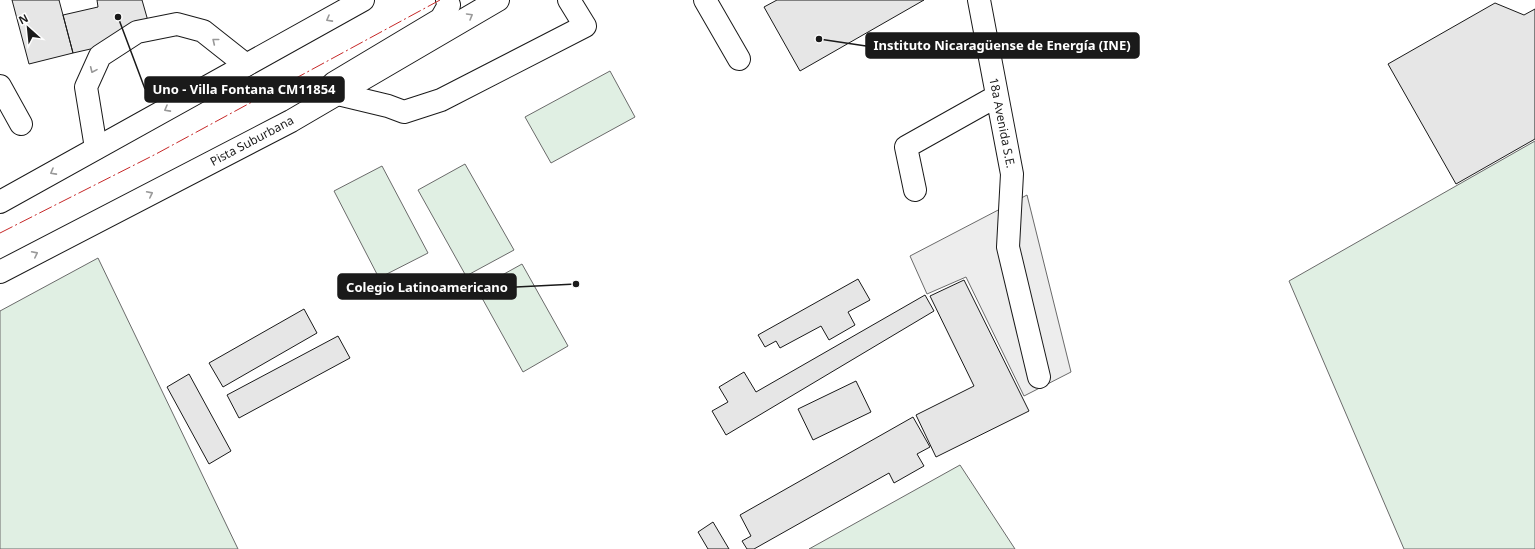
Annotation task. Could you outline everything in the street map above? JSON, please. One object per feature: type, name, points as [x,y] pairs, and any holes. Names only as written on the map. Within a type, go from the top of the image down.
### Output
[{"type":"main road","points":[[0,202],[363,0]]},
{"type":"main road","points":[[291,121],[334,83],[441,19],[449,5],[447,0]]},
{"type":"main road","name":"Pista Suburbana","points":[[0,272],[291,121],[498,0]]},
{"type":"main road","points":[[338,94],[388,106],[404,112],[441,100],[585,26],[570,0]]},
{"type":"main road","points":[[705,0],[739,59]]},
{"type":"main road","name":"18a Avenida S.E.","points":[[979,0],[1012,174],[1008,247],[1039,377]]},
{"type":"main road","points":[[96,148],[86,87],[100,56],[137,32],[177,24],[203,31],[246,65]]},
{"type":"main road","points":[[0,86],[21,124]]},
{"type":"main road","points":[[915,190],[906,147],[997,96]]},
{"type":"green space","points":[[610,71],[635,117],[551,163],[525,117]]},
{"type":"green space","points":[[1535,141],[1535,549],[1404,549],[1289,281]]},
{"type":"green space","points":[[465,164],[514,250],[466,276],[418,190]]},
{"type":"green space","points":[[382,166],[428,253],[379,278],[334,191]]},
{"type":"green space","points":[[98,258],[238,549],[0,549],[0,311]]},
{"type":"green space","points":[[522,264],[568,346],[523,372],[477,289]]},
{"type":"green space","points":[[960,465],[1015,549],[809,549]]},
{"type":"shaded area","points":[[1027,195],[1071,372],[1024,396],[966,277],[927,294],[910,256]]},
{"type":"building","points":[[12,0],[59,0],[73,53],[29,64]]},
{"type":"building","points":[[97,0],[142,0],[152,35],[73,53],[63,15],[98,7]]},
{"type":"building","points":[[777,0],[924,0],[800,71],[764,7]]},
{"type":"building","points":[[1495,3],[1524,15],[1535,9],[1535,139],[1456,184],[1388,64]]},
{"type":"building","points":[[858,279],[870,300],[848,312],[855,325],[829,340],[821,326],[780,348],[776,341],[765,347],[758,335]]},
{"type":"building","points":[[964,280],[1029,411],[936,457],[916,415],[974,386],[930,296]]},
{"type":"building","points":[[925,295],[934,311],[726,435],[712,411],[728,402],[719,387],[744,372],[756,392]]},
{"type":"building","points":[[304,309],[317,333],[223,387],[209,363]]},
{"type":"building","points":[[338,336],[350,358],[239,418],[227,395]]},
{"type":"building","points":[[189,374],[231,451],[209,464],[167,387]]},
{"type":"building","points":[[856,381],[871,412],[813,440],[798,409]]},
{"type":"building","points":[[913,417],[930,447],[917,454],[924,466],[894,483],[889,473],[754,549],[747,549],[742,541],[751,536],[740,515]]},
{"type":"building","points":[[713,522],[729,549],[708,549],[698,532]]},
{"type":"power","points":[[0,233],[156,154],[440,0]]},
{"type":"place","name":"Uno - Villa Fontana CM11854","points":[[118,17]]},
{"type":"place","name":"Instituto Nicaragüense de Energía (INE)","points":[[819,39]]},
{"type":"place","name":"Colegio Latinoamericano","points":[[576,284]]}]
